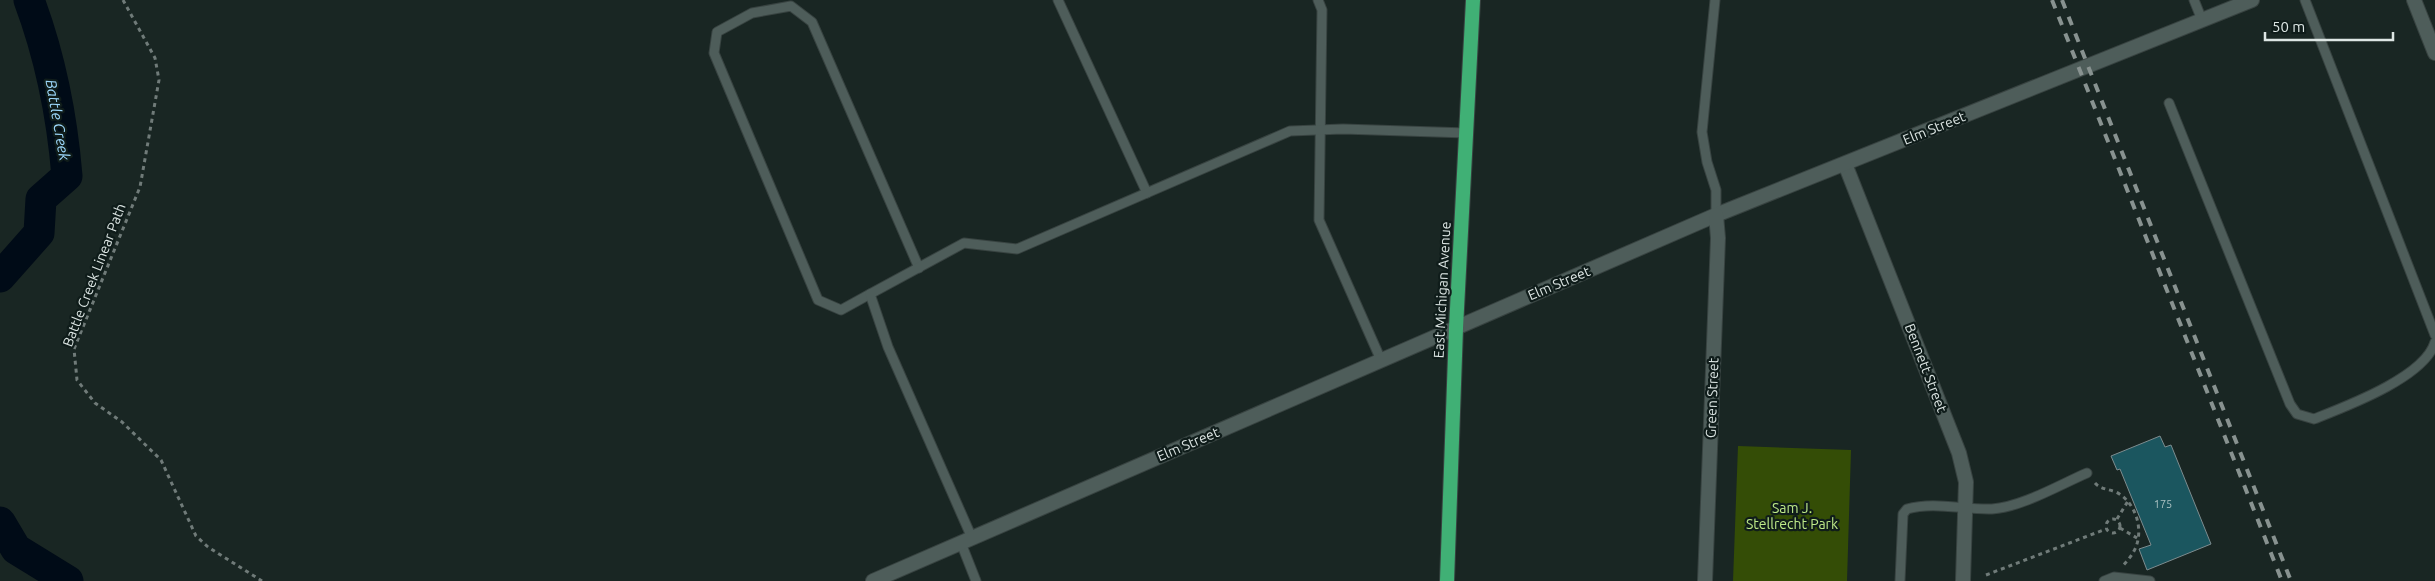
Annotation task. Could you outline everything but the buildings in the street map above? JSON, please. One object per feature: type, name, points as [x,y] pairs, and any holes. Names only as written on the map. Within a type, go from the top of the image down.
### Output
[{"type":"highway","name":"East Michigan Avenue","points":[[1447,581],[1456,328],[1472,0]]},
{"type":"street","name":"Elm Street","points":[[873,581],[1716,216],[2252,0]]},
{"type":"street","points":[[2414,0],[2435,53]]},
{"type":"street","name":"Bennett Street","points":[[1845,164],[1960,453],[1966,482],[1962,581]]},
{"type":"street","name":"Green Street","points":[[1705,581],[1718,238],[1716,216]]},
{"type":"lane","points":[[1058,0],[1147,193]]},
{"type":"lane","points":[[1318,0],[1322,10],[1320,220],[1381,360]]},
{"type":"lane","points":[[1715,0],[1702,132],[1707,162],[1716,190],[1716,216]]},
{"type":"lane","points":[[2194,0],[2202,20]]},
{"type":"lane","points":[[2305,0],[2435,335]]},
{"type":"lane","points":[[919,268],[812,22],[792,6],[752,13],[718,32],[714,53],[818,300],[841,310],[919,268],[964,243],[1017,249],[1290,131],[1467,133]]},
{"type":"lane","points":[[2169,103],[2290,404],[2297,414],[2314,419],[2365,398],[2416,369],[2432,352],[2435,342]]},
{"type":"lane","points":[[870,294],[888,347],[967,540],[976,581]]},
{"type":"lane","points":[[1900,581],[1904,512],[1916,506],[1966,509],[2004,508],[2087,473]]},
{"type":"lane","points":[[2104,581],[2114,577],[2150,581]]},
{"type":"path","name":"Battle Creek Linear Path","points":[[123,0],[156,58],[159,80],[140,187],[74,348],[77,380],[95,403],[122,422],[161,460],[196,536],[208,547],[262,581]]},
{"type":"path","points":[[2087,473],[2098,486],[2116,492],[2128,501],[2138,524],[2138,539],[2134,551],[2114,577]]},
{"type":"path","points":[[2106,529],[2107,522],[2117,520],[2128,501]]},
{"type":"path","points":[[2117,520],[2120,523],[2120,528]]},
{"type":"path","points":[[2120,528],[2138,539]]},
{"type":"path","points":[[2106,529],[2113,534],[2120,528]]},
{"type":"path","points":[[1986,575],[2106,529]]},
{"type":"green space","name":"Sam J. Stellrecht Park","points":[[1738,446],[1851,450],[1847,581],[1733,581]]},
{"type":"waterway","name":"Battle Creek","points":[[0,277],[39,233],[41,199],[67,176],[54,86],[29,0]]},
{"type":"waterway","name":"Battle Creek","points":[[0,522],[16,549],[68,581]]},
{"type":"railway","points":[[2052,0],[2282,581]]},
{"type":"railway","points":[[2062,0],[2291,581]]}]
